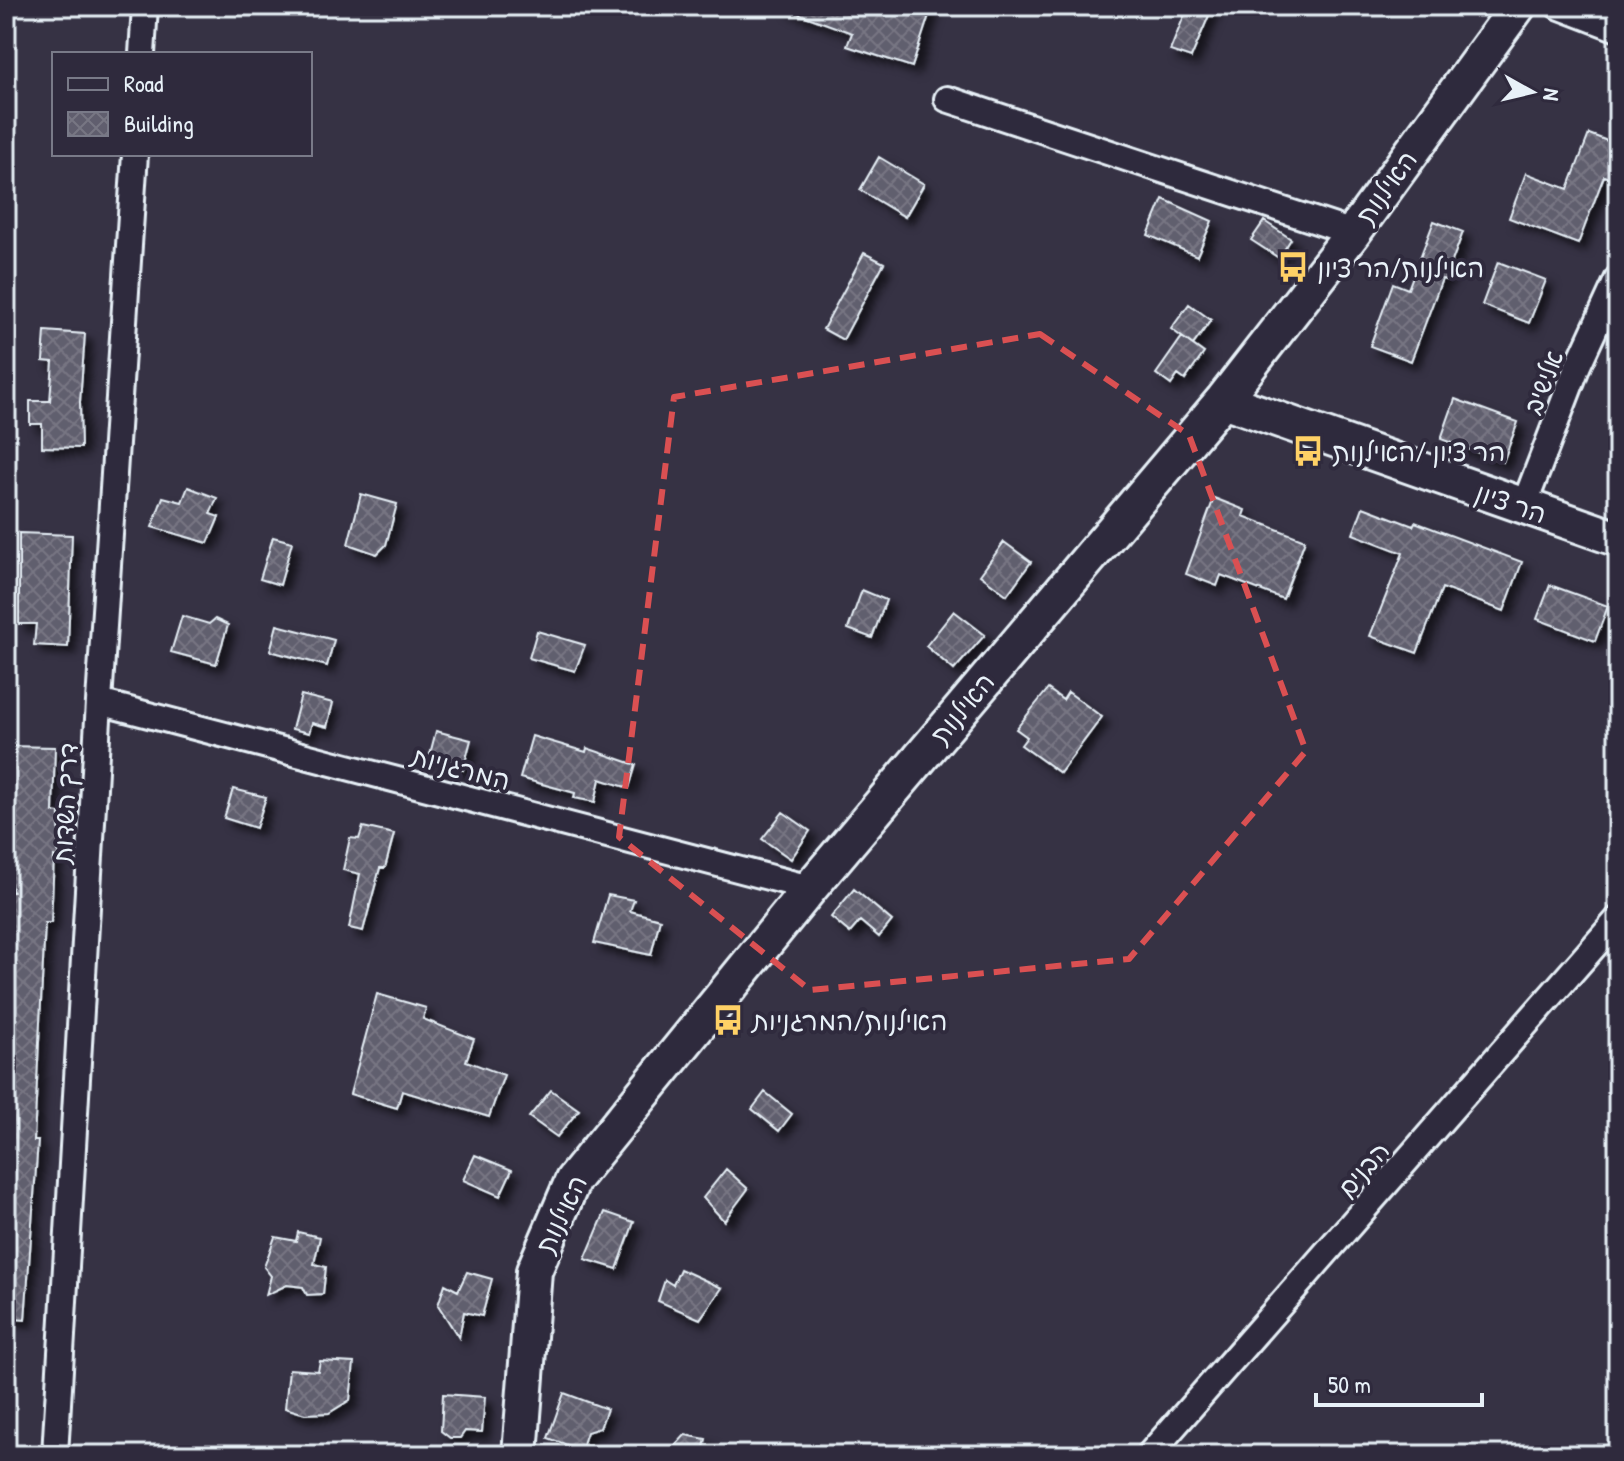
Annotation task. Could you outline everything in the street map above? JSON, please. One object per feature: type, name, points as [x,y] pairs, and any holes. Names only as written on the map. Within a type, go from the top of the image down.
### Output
[{"type":"main road","name":"האילנות","points":[[520,1455],[534,1271],[573,1180],[810,888],[1223,400],[1353,233],[1518,6]]},
{"type":"main road","name":"הר ציון","points":[[1223,400],[1618,539]]},
{"type":"street","points":[[142,52],[145,6]]},
{"type":"street","points":[[1558,6],[1618,29]]},
{"type":"street","points":[[947,99],[1353,233]]},
{"type":"street","name":"דרך השדות","points":[[55,1455],[135,156]]},
{"type":"street","name":"אלישיב","points":[[1523,508],[1578,365],[1618,278]]},
{"type":"street","name":"המרגניות","points":[[99,702],[810,888]]},
{"type":"street","name":"הבנים","points":[[1149,1455],[1618,919]]},
{"type":"highlighted area","points":[[1040,334],[1189,435],[1306,751],[1129,959],[810,990],[619,837],[674,397]]},
{"type":"building","points":[[783,6],[932,6],[912,67],[847,46],[852,33]]},
{"type":"building","points":[[1188,6],[1213,6],[1191,58],[1170,51]]},
{"type":"building","points":[[1589,134],[1618,145],[1618,154],[1609,178],[1604,176],[1578,244],[1509,218],[1526,173],[1568,189]]},
{"type":"building","points":[[879,157],[924,184],[905,217],[860,190]]},
{"type":"building","points":[[1163,199],[1212,221],[1197,256],[1148,235]]},
{"type":"building","points":[[1264,221],[1291,239],[1279,258],[1251,240]]},
{"type":"building","points":[[1434,221],[1463,232],[1411,361],[1370,346],[1393,283],[1408,289]]},
{"type":"building","points":[[864,253],[884,263],[843,340],[823,329]]},
{"type":"building","points":[[1498,262],[1546,280],[1529,323],[1482,305]]},
{"type":"building","points":[[1189,304],[1211,320],[1193,345],[1171,329]]},
{"type":"building","points":[[45,331],[85,334],[80,402],[81,448],[42,447],[42,424],[30,424],[30,401],[50,401],[53,362],[43,361]]},
{"type":"building","points":[[1182,337],[1204,353],[1185,380],[1178,375],[1171,385],[1156,374]]},
{"type":"building","points":[[1455,399],[1518,422],[1503,462],[1441,439]]},
{"type":"building","points":[[188,487],[217,498],[210,514],[219,517],[208,543],[152,527],[163,497],[182,502]]},
{"type":"building","points":[[361,494],[397,504],[386,545],[377,554],[348,544]]},
{"type":"building","points":[[1214,498],[1245,510],[1243,516],[1305,540],[1283,599],[1221,575],[1217,586],[1186,574]]},
{"type":"building","points":[[1363,507],[1413,526],[1415,522],[1522,562],[1504,611],[1442,588],[1417,653],[1370,636],[1403,553],[1353,534]]},
{"type":"building","points":[[19,533],[72,535],[68,647],[34,645],[36,624],[19,624]]},
{"type":"building","points":[[273,537],[292,542],[280,585],[260,579]]},
{"type":"building","points":[[1004,542],[1031,562],[1007,595],[980,575]]},
{"type":"building","points":[[1550,585],[1608,606],[1595,641],[1537,619]]},
{"type":"building","points":[[862,590],[886,600],[872,638],[848,629]]},
{"type":"building","points":[[954,611],[985,635],[954,670],[926,646]]},
{"type":"building","points":[[182,616],[209,624],[215,619],[228,625],[216,664],[171,652]]},
{"type":"building","points":[[277,625],[334,640],[327,666],[270,651]]},
{"type":"building","points":[[537,631],[585,645],[575,671],[529,658]]},
{"type":"building","points":[[1048,689],[1063,700],[1068,692],[1102,717],[1060,773],[1021,745],[1027,737],[1016,729]]},
{"type":"building","points":[[301,695],[333,703],[327,727],[312,723],[309,733],[292,729]]},
{"type":"building","points":[[436,731],[471,740],[463,770],[441,765],[442,757],[430,754]]},
{"type":"building","points":[[532,736],[586,752],[587,748],[636,765],[629,788],[600,779],[595,802],[574,798],[575,793],[520,778]]},
{"type":"building","points":[[6,746],[55,747],[53,812],[60,813],[51,923],[45,923],[34,1141],[38,1141],[25,1320],[6,1318],[6,1139],[9,1140],[12,1103],[6,1102],[6,1071],[10,1072],[13,1031],[6,1032],[6,892],[13,892],[6,868]]},
{"type":"building","points":[[233,789],[266,797],[256,828],[224,818]]},
{"type":"building","points":[[783,812],[810,831],[791,859],[762,839]]},
{"type":"building","points":[[363,827],[394,834],[385,868],[380,868],[363,931],[349,928],[360,874],[343,870],[350,838],[359,839]]},
{"type":"building","points":[[854,889],[892,921],[879,937],[860,921],[850,933],[831,917]]},
{"type":"building","points":[[608,895],[634,900],[630,911],[660,919],[651,955],[594,943]]},
{"type":"building","points":[[377,994],[426,1008],[423,1019],[474,1039],[466,1061],[504,1075],[489,1117],[402,1091],[397,1108],[350,1094]]},
{"type":"building","points":[[551,1090],[579,1110],[557,1137],[529,1117]]},
{"type":"building","points":[[765,1092],[792,1114],[779,1131],[752,1109]]},
{"type":"building","points":[[475,1155],[512,1170],[500,1196],[463,1180]]},
{"type":"building","points":[[726,1169],[748,1189],[724,1221],[703,1198]]},
{"type":"building","points":[[605,1212],[634,1222],[617,1269],[585,1259]]},
{"type":"building","points":[[298,1232],[320,1237],[314,1264],[326,1267],[323,1294],[307,1295],[303,1287],[287,1285],[266,1295],[271,1276],[264,1267],[275,1237],[296,1241]]},
{"type":"building","points":[[680,1269],[722,1288],[700,1319],[658,1301],[665,1280],[673,1285]]},
{"type":"building","points":[[467,1272],[492,1279],[482,1316],[464,1312],[459,1338],[438,1305],[445,1284],[458,1291]]},
{"type":"building","points":[[320,1361],[354,1363],[350,1400],[329,1413],[305,1414],[285,1408],[289,1369],[318,1371]]},
{"type":"building","points":[[564,1393],[607,1409],[600,1428],[587,1432],[581,1450],[548,1438]]},
{"type":"building","points":[[443,1394],[485,1397],[482,1432],[465,1431],[460,1438],[450,1438],[441,1431]]},
{"type":"building","points":[[685,1435],[706,1439],[702,1455],[667,1455]]},
{"type":"place","name":"האילנות/הר ציון","points":[[1293,267]]},
{"type":"place","name":"הר ציון /האילנות","points":[[1308,451]]},
{"type":"place","name":"האילנות/המרגניות","points":[[728,1020]]}]
